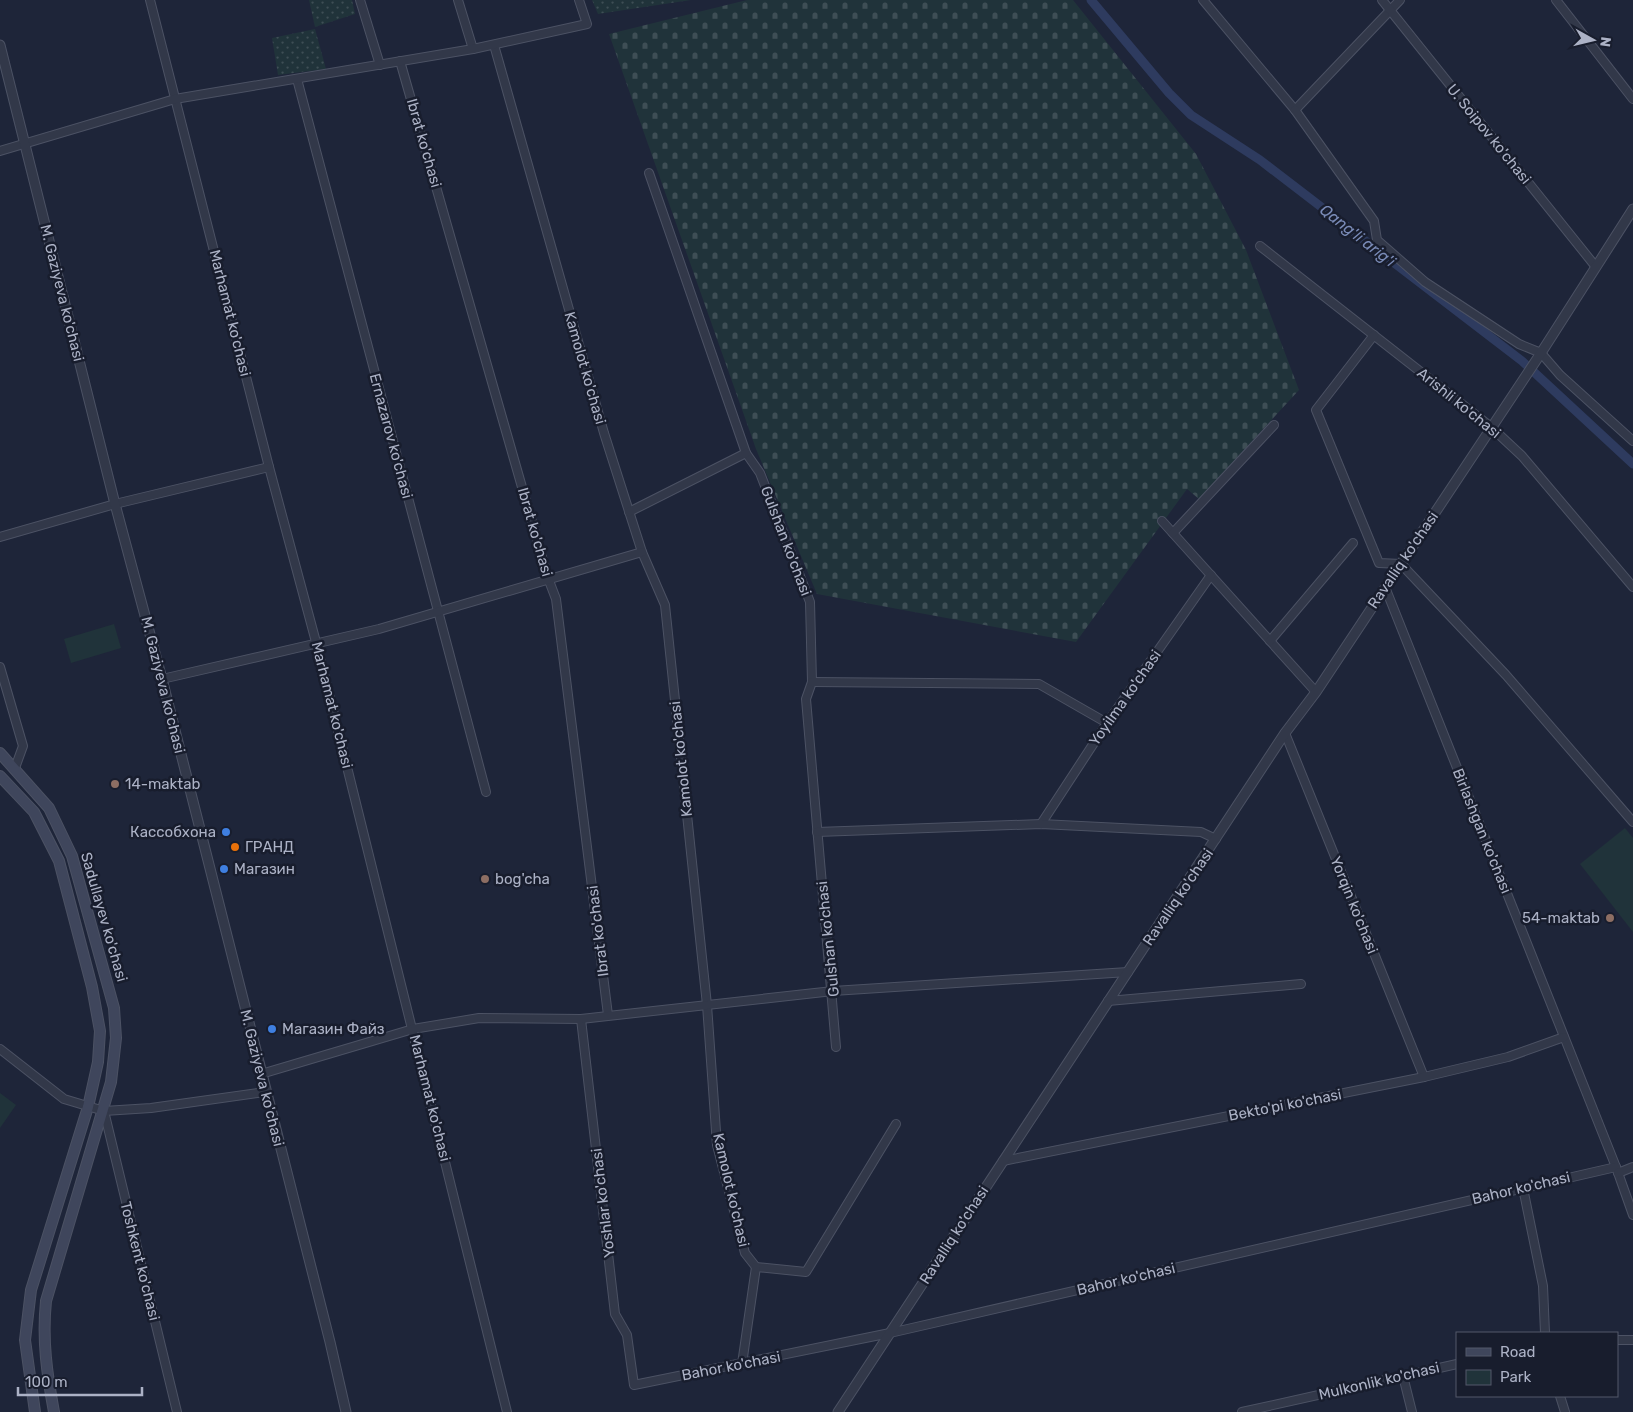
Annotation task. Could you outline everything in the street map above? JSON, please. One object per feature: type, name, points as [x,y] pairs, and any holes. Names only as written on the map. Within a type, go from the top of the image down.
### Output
[{"type":"main road","name":"Sadullayev ko'chasi","points":[[0,753],[49,808],[65,839],[83,889],[116,1023],[116,1053],[104,1111],[46,1301],[43,1330],[44,1361],[54,1412]]},
{"type":"main road","points":[[0,776],[34,812],[44,828],[59,861],[92,987],[100,1031],[98,1062],[88,1107],[31,1290],[25,1340],[35,1412]]},
{"type":"street","name":"Marhamat ko'chasi","points":[[150,0],[269,467],[316,642],[507,1412]]},
{"type":"street","points":[[360,0],[380,65]]},
{"type":"street","points":[[458,0],[473,49]]},
{"type":"street","points":[[0,151],[24,142],[175,99],[473,49],[587,24],[578,0]]},
{"type":"street","points":[[1203,0],[1295,110],[1374,221],[1376,240],[1432,286],[1519,344],[1539,355],[1633,441]]},
{"type":"street","name":"U. Soipov ko'chasi","points":[[1382,0],[1596,267]]},
{"type":"street","points":[[1295,110],[1400,0]]},
{"type":"street","points":[[1556,0],[1633,99]]},
{"type":"street","name":"M. Gaziyeva ko'chasi","points":[[0,45],[115,504],[162,679],[260,1074],[330,1342],[346,1412]]},
{"type":"street","name":"Kamolot ko'chasi","points":[[494,45],[604,434],[642,552],[664,605],[706,1005],[717,1145],[745,1253],[756,1267],[806,1272],[896,1124]]},
{"type":"street","name":"Ibrat ko'chasi","points":[[400,62],[558,608],[608,1015]]},
{"type":"street","name":"Ernazarov ko'chasi","points":[[297,79],[436,610],[486,792]]},
{"type":"street","name":"Gulshan ko'chasi","points":[[649,173],[746,453],[760,472],[810,602],[812,682],[806,699],[833,990],[836,1047]]},
{"type":"street","name":"Ravalliq ko'chasi","points":[[838,1412],[1285,733],[1316,692],[1632,212]]},
{"type":"street","name":"Arishli ko'chasi","points":[[1260,246],[1491,427],[1522,456],[1633,587]]},
{"type":"street","points":[[1374,335],[1316,410],[1379,563],[1401,564],[1506,675],[1633,822]]},
{"type":"street","points":[[1173,533],[1274,425]]},
{"type":"street","points":[[629,512],[746,453]]},
{"type":"street","points":[[0,537],[115,504],[269,467]]},
{"type":"street","points":[[1162,521],[1316,692]]},
{"type":"street","points":[[1270,641],[1353,544]]},
{"type":"street","points":[[162,679],[379,629],[436,610],[642,552]]},
{"type":"street","name":"Yoyilma ko'chasi","points":[[1041,824],[1107,723],[1211,575]]},
{"type":"street","name":"Birlashgan ko'chasi","points":[[1385,587],[1617,1170],[1633,1215]]},
{"type":"street","points":[[0,667],[23,746],[15,768]]},
{"type":"street","points":[[812,682],[1039,684],[1107,723]]},
{"type":"street","name":"Yorqin ko'chasi","points":[[1285,733],[1424,1077]]},
{"type":"street","points":[[817,832],[1041,824],[1201,832],[1216,840]]},
{"type":"street","points":[[260,1074],[413,1029],[479,1018],[581,1019],[833,990],[1128,972]]},
{"type":"street","points":[[1108,1001],[1301,984]]},
{"type":"street","name":"Yoshlar ko'chasi","points":[[581,1019],[615,1314],[627,1335],[634,1385]]},
{"type":"street","name":"Bekto'pi ko'chasi","points":[[1003,1161],[1424,1077],[1508,1057],[1564,1037]]},
{"type":"street","points":[[0,1049],[64,1099],[104,1111],[152,1108],[265,1092]]},
{"type":"street","name":"Toshkent ko'chasi","points":[[104,1111],[177,1412]]},
{"type":"street","name":"Bahor ko'chasi","points":[[634,1385],[890,1333],[1523,1188],[1633,1167]]},
{"type":"street","points":[[1523,1188],[1543,1286],[1546,1332]]},
{"type":"street","points":[[742,1364],[756,1267]]},
{"type":"street","points":[[1618,1340],[1633,1340]]},
{"type":"street","name":"Mulkonlik ko'chasi","points":[[1242,1412],[1259,1410],[1456,1364]]},
{"type":"street","points":[[1403,1376],[1412,1412]]},
{"type":"street","points":[[1560,1397],[1565,1412]]},
{"type":"green space","points":[[309,0],[352,0],[355,14],[315,27]]},
{"type":"green space","points":[[592,0],[691,0],[598,14]]},
{"type":"green space","points":[[747,0],[1073,0],[1196,154],[1246,250],[1299,390],[1199,499],[1187,489],[1076,642],[817,594],[756,449],[609,34]]},
{"type":"green space","points":[[315,29],[326,69],[278,75],[272,38]]},
{"type":"green space","points":[[114,624],[121,648],[71,663],[64,639]]},
{"type":"green space","points":[[1625,828],[1633,838],[1633,932],[1580,864]]},
{"type":"green space","points":[[0,1093],[16,1105],[0,1128]]},
{"type":"waterway","name":"Qang'li arig'i","points":[[1091,0],[1169,93],[1191,115],[1260,160],[1522,361],[1633,464]]},
{"type":"place","name":"14-maktab","points":[[115,784]]},
{"type":"place","name":"Кассобхона","points":[[226,832]]},
{"type":"place","name":"ГРАНД","points":[[235,847]]},
{"type":"place","name":"Магазин","points":[[224,869]]},
{"type":"place","name":"bog'cha","points":[[485,879]]},
{"type":"place","name":"54-maktab","points":[[1610,918]]},
{"type":"place","name":"Магазин Файз","points":[[272,1029]]}]
